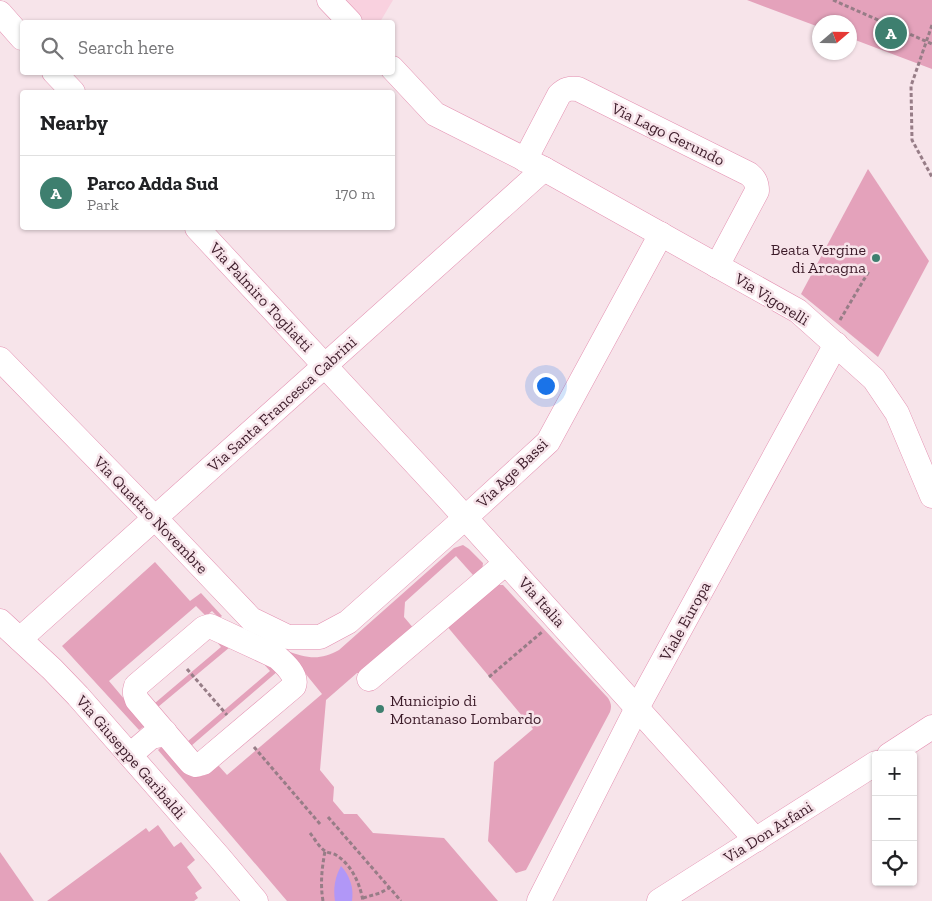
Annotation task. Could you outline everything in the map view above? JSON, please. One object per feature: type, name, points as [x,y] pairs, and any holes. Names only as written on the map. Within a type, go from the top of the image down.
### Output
[{"type":"street","points":[[330,0],[348,20]]},
{"type":"street","points":[[0,13],[20,36]]},
{"type":"street","name":"Via Vigorelli","points":[[395,71],[435,114],[535,164],[798,312],[874,379],[897,413],[932,496]]},
{"type":"street","points":[[57,75],[71,90]]},
{"type":"street","name":"Via Lago Gerundo","points":[[535,164],[559,95],[565,89],[578,88],[749,174],[757,184],[757,191],[717,266]]},
{"type":"street","name":"Via Santa Francesca Cabrini","points":[[20,639],[325,366],[535,164]]},
{"type":"street","name":"Via Palmiro Togliatti","points":[[199,230],[325,366]]},
{"type":"street","name":"Via Age Bassi","points":[[320,638],[348,622],[548,442],[661,234]]},
{"type":"street","name":"Viale Europa","points":[[539,901],[638,708],[832,341]]},
{"type":"street","name":"Via Quattro Novembre","points":[[0,359],[155,518],[250,619],[288,637],[320,638]]},
{"type":"street","name":"Via Italia","points":[[325,366],[756,840]]},
{"type":"street","points":[[369,679],[506,563]]},
{"type":"street","points":[[214,628],[223,625],[241,609]]},
{"type":"street","name":"Via Giuseppe Garibaldi","points":[[0,621],[78,696],[256,901]]},
{"type":"street","points":[[210,626],[214,628],[277,657],[294,676],[296,683],[201,764],[196,765],[191,763],[137,700],[135,690],[136,686],[204,628],[210,626]]},
{"type":"street","points":[[895,751],[932,727]]},
{"type":"street","points":[[130,756],[151,737],[165,732]]},
{"type":"street","name":"Via Don Arfani","points":[[659,901],[872,766]]},
{"type":"path","points":[[833,0],[932,44]]},
{"type":"path","points":[[932,25],[911,86],[912,140],[932,177]]},
{"type":"path","points":[[832,341],[869,271]]},
{"type":"path","points":[[489,677],[557,619]]},
{"type":"path","points":[[328,817],[401,901]]},
{"type":"path","points":[[310,833],[325,850],[336,855],[352,871],[358,882],[363,900],[390,888]]},
{"type":"path","points":[[323,901],[321,881],[325,850]]},
{"type":"shaded area","points":[[341,0],[393,0],[381,20],[360,20]]},
{"type":"shaded area","points":[[747,0],[932,0],[932,69],[857,41],[857,15],[812,15],[812,24]]},
{"type":"shaded area","points":[[868,169],[929,261],[878,357],[801,294]]},
{"type":"shaded area","points":[[463,545],[483,563],[482,572],[473,575],[456,556],[405,602],[404,617],[415,630],[364,673],[357,673],[326,700],[320,770],[334,787],[333,801],[344,814],[357,814],[373,833],[444,838],[498,901],[287,901],[158,750],[163,745],[189,775],[197,777],[206,775],[218,765],[227,775],[322,694],[287,651],[300,655],[319,657],[339,650],[454,548]]},
{"type":"shaded area","points":[[155,562],[190,601],[201,593],[222,616],[219,618],[212,611],[206,616],[196,606],[109,681],[146,725],[139,730],[62,646]]},
{"type":"shaded area","points":[[493,585],[503,585],[608,698],[611,706],[610,712],[526,870],[516,873],[488,841],[494,762],[533,729],[446,625]]},
{"type":"shaded area","points":[[212,636],[230,647],[158,707],[155,703],[221,647]]},
{"type":"shaded area","points":[[262,662],[278,671],[191,746],[187,742],[270,671]]},
{"type":"shaded area","points":[[158,825],[174,847],[181,842],[195,860],[187,867],[202,888],[195,893],[198,898],[194,901],[47,901],[146,828],[149,832]]},
{"type":"shaded area","points":[[0,852],[34,901],[0,901]]},
{"type":"shaded area","points":[[341,866],[351,882],[352,901],[335,901],[335,883]]},
{"type":"place","name":"Parco Adda Sud","points":[[891,33]]},
{"type":"place","name":"Beata Vergine di Arcagna","points":[[876,258]]},
{"type":"place","name":"Municipio di Montanaso Lombardo","points":[[380,709]]}]
